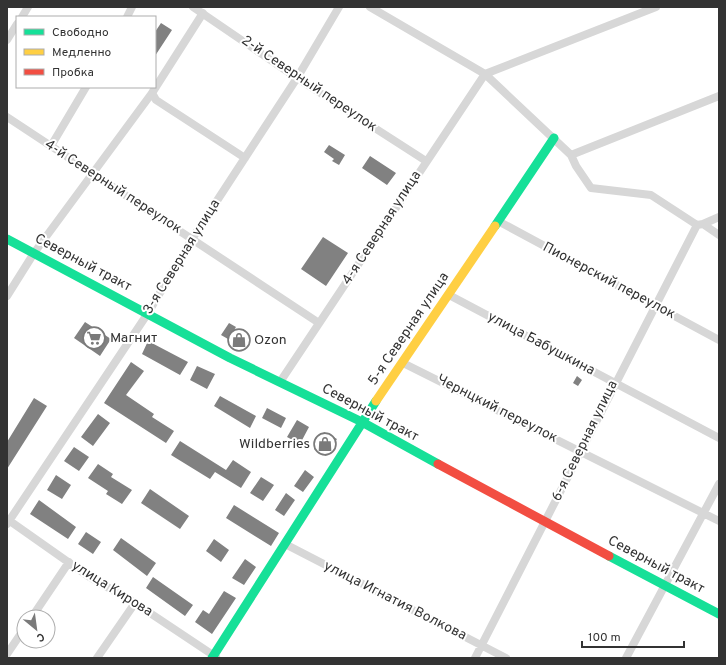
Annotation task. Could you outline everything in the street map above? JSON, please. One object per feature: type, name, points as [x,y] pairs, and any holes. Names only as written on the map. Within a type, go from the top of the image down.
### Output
[{"type":"street","points":[[23,16],[28,7]]},
{"type":"street","points":[[128,16],[132,7]]},
{"type":"street","name":"2-й Северный переулок","points":[[193,7],[298,78],[426,161]]},
{"type":"street","name":"3-я Северная улица","points":[[8,521],[148,313],[192,239],[298,78],[339,7]]},
{"type":"street","points":[[370,7],[485,74],[572,155],[576,166],[591,188],[651,195],[719,235]]},
{"type":"street","points":[[485,74],[656,7]]},
{"type":"street","points":[[156,87],[203,13]]},
{"type":"street","points":[[7,40],[16,26]]},
{"type":"street","name":"4-я Северная улица","points":[[280,382],[485,74]]},
{"type":"street","points":[[51,146],[85,88]]},
{"type":"street","points":[[7,296],[34,253],[155,88]]},
{"type":"street","points":[[152,93],[156,100],[245,158]]},
{"type":"street","points":[[572,155],[719,96]]},
{"type":"street","name":"4-й Северный переулок","points":[[7,117],[319,323]]},
{"type":"street","name":"5-я Северная улица","points":[[215,657],[362,422],[554,138]]},
{"type":"street","points":[[700,225],[719,217]]},
{"type":"street","name":"Пионерский переулок","points":[[498,221],[719,340]]},
{"type":"street","name":"6-я Северная улица","points":[[474,658],[545,523],[614,383],[700,225]]},
{"type":"street","name":"Северный тракт","points":[[7,239],[230,358],[362,422],[545,523],[719,614]]},
{"type":"street","name":"улица Бабушкина","points":[[449,295],[719,438]]},
{"type":"street","name":"Чернцкий переулок","points":[[403,363],[719,521]]},
{"type":"street","points":[[626,658],[664,584],[719,484]]},
{"type":"street","name":"улица Кирова","points":[[8,521],[88,576],[135,603],[215,657]]},
{"type":"street","name":"улица Игнатия Волкова","points":[[285,544],[506,658]]},
{"type":"street","points":[[37,609],[69,562]]},
{"type":"street","points":[[98,658],[135,603]]},
{"type":"street","points":[[7,654],[16,641]]},
{"type":"building","points":[[161,23],[172,30],[156,54],[156,30]]},
{"type":"building","points":[[329,145],[345,155],[339,165],[332,161],[334,159],[324,152]]},
{"type":"building","points":[[370,156],[396,173],[387,185],[362,168]]},
{"type":"building","points":[[323,237],[348,253],[326,286],[301,269]]},
{"type":"building","points":[[85,322],[111,339],[100,356],[74,338]]},
{"type":"building","points":[[229,323],[236,327],[228,339],[221,335]]},
{"type":"building","points":[[148,341],[188,362],[180,375],[142,354]]},
{"type":"building","points":[[131,362],[144,371],[126,395],[154,414],[152,417],[174,431],[166,443],[104,403]]},
{"type":"building","points":[[197,366],[215,374],[207,389],[190,380]]},
{"type":"building","points":[[577,376],[582,380],[578,386],[573,383]]},
{"type":"building","points":[[220,396],[256,416],[250,428],[214,406]]},
{"type":"building","points":[[34,398],[47,406],[7,469],[7,442]]},
{"type":"building","points":[[267,408],[286,418],[281,428],[262,418]]},
{"type":"building","points":[[98,414],[110,423],[93,446],[81,437]]},
{"type":"building","points":[[297,420],[309,427],[300,444],[287,437]]},
{"type":"building","name":"Wildberries","points":[[324,432],[337,439],[326,456],[314,449]]},
{"type":"building","points":[[180,441],[226,470],[233,460],[251,472],[241,488],[215,472],[210,479],[171,455]]},
{"type":"building","points":[[74,447],[89,457],[79,471],[64,461]]},
{"type":"building","points":[[98,464],[113,474],[111,477],[132,490],[122,504],[106,494],[108,491],[88,478]]},
{"type":"building","points":[[305,470],[314,477],[303,492],[294,486]]},
{"type":"building","points":[[56,475],[71,485],[62,499],[47,490]]},
{"type":"building","points":[[261,477],[274,485],[263,501],[250,493]]},
{"type":"building","points":[[150,489],[189,516],[180,529],[141,503]]},
{"type":"building","points":[[286,493],[295,500],[284,516],[275,510]]},
{"type":"building","points":[[39,500],[76,527],[68,539],[30,514]]},
{"type":"building","points":[[234,505],[279,533],[271,546],[226,518]]},
{"type":"building","points":[[86,532],[101,542],[93,554],[78,544]]},
{"type":"building","points":[[121,538],[156,563],[147,576],[113,550]]},
{"type":"building","points":[[214,539],[229,550],[221,562],[206,551]]},
{"type":"building","points":[[245,559],[256,567],[244,585],[232,578]]},
{"type":"building","points":[[153,577],[193,605],[185,616],[146,588]]},
{"type":"building","points":[[224,591],[236,598],[212,634],[195,622],[203,610],[209,614]]},
{"type":"traffic: fast","points":[[495,226],[554,138]]},
{"type":"traffic: fast","points":[[7,239],[230,358],[362,422],[438,464]]},
{"type":"traffic: fast","points":[[212,658],[376,401]]},
{"type":"traffic: fast","points":[[609,556],[719,614]]},
{"type":"traffic: slow","points":[[376,401],[495,226]]},
{"type":"traffic: jam","points":[[438,464],[609,556]]},
{"type":"place","name":"Магнит","points":[[94,338]]},
{"type":"place","name":"Ozon","points":[[239,340]]},
{"type":"place","name":"Wildberries","points":[[325,444]]}]
